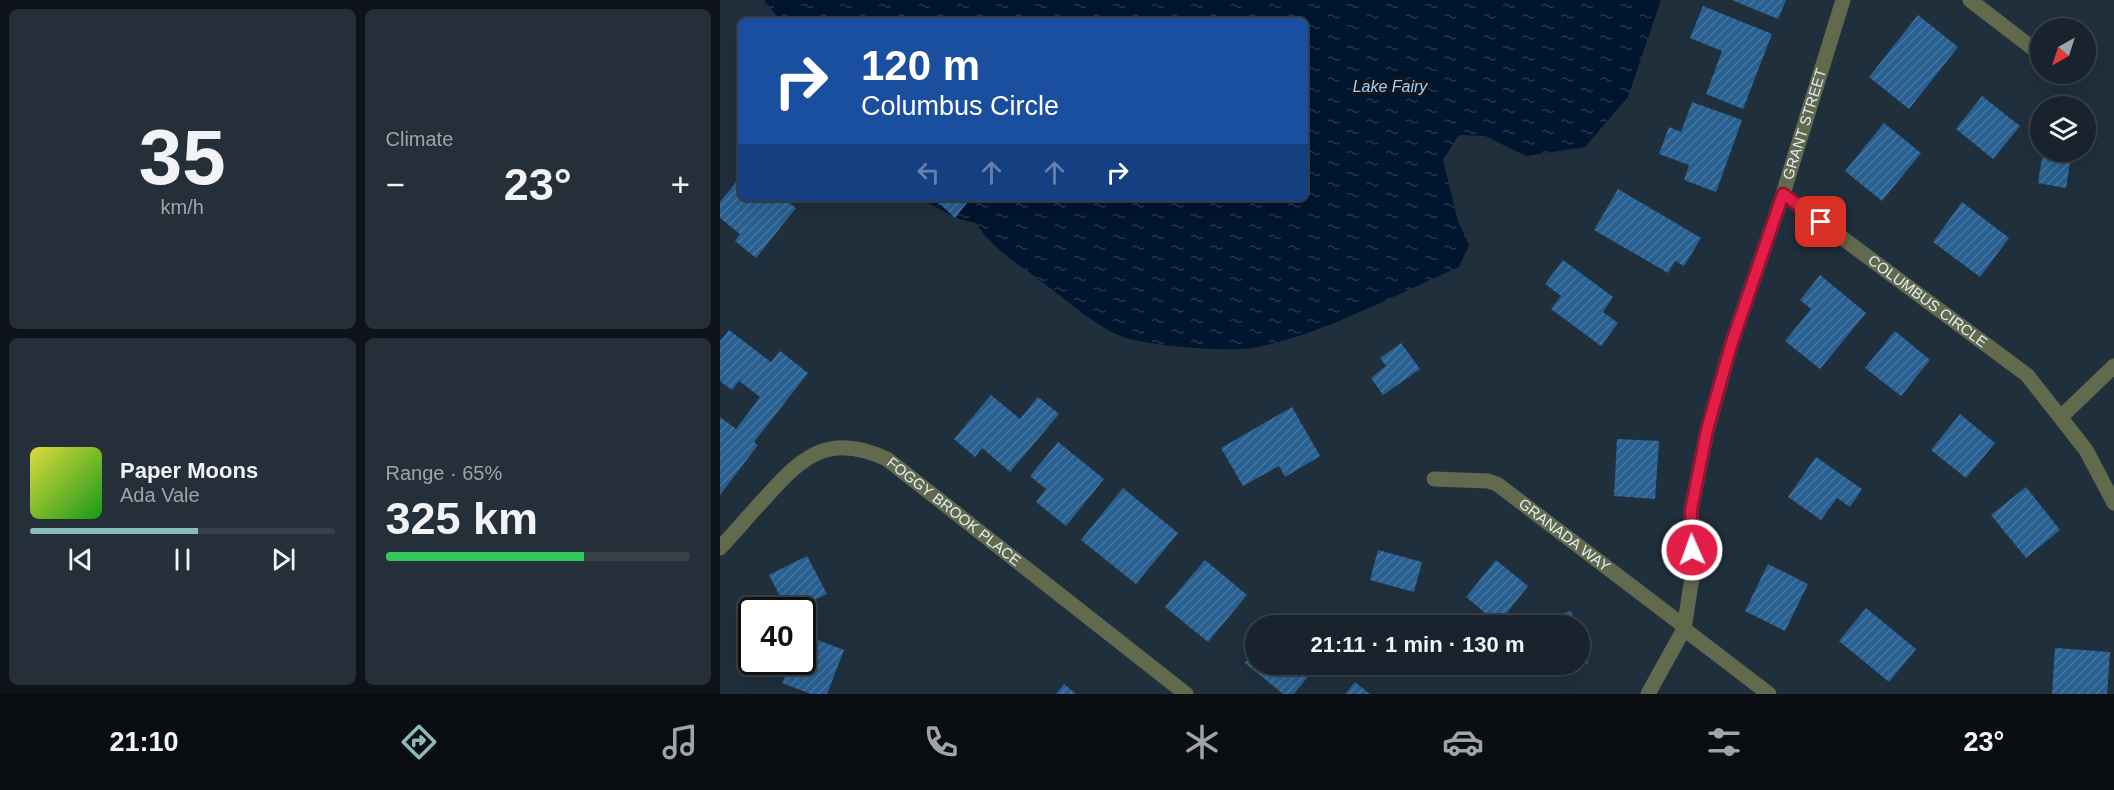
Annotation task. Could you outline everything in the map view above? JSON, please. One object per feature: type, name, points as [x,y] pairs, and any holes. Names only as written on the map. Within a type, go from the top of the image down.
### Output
[{"type":"street","name":"GRANT STREET","points":[[1648,694],[1684,627],[1693,571],[1691,510],[1707,430],[1731,345],[1783,194],[1844,0]]},
{"type":"street","points":[[1970,0],[2030,46]]},
{"type":"street","name":"COLUMBUS CIRCLE","points":[[1783,194],[2027,375],[2062,416],[2086,450],[2114,502]]},
{"type":"street","points":[[2062,416],[2114,366]]},
{"type":"street","name":"FOGGY BROOK PLACE","points":[[720,548],[792,468],[815,453],[832,447],[869,450],[887,459],[1186,694]]},
{"type":"street","name":"GRANADA WAY","points":[[1434,480],[1488,481],[1497,484],[1769,694]]},
{"type":"water","name":"Lake Fairy","points":[[764,0],[1661,0],[1628,97],[1585,147],[1526,156],[1485,136],[1459,135],[1443,160],[1458,221],[1469,245],[1459,267],[1330,325],[1277,342],[1240,349],[1191,348],[1157,344],[1119,335],[1088,317],[1010,258],[991,242],[976,223],[959,219],[928,203],[916,201],[1308,201],[1308,18],[779,18]]},
{"type":"building","points":[[1732,0],[1786,0],[1778,19]]},
{"type":"building","points":[[1703,6],[1772,34],[1743,109],[1706,94],[1722,51],[1690,38]]},
{"type":"building","points":[[1918,15],[1958,47],[1909,109],[1869,77]]},
{"type":"building","points":[[1982,96],[2020,126],[1993,159],[1956,129]]},
{"type":"building","points":[[1692,102],[1742,120],[1716,192],[1684,180],[1689,165],[1659,154],[1669,127],[1681,132]]},
{"type":"building","points":[[1884,123],[1921,153],[1882,201],[1845,171]]},
{"type":"building","points":[[2041,162],[2070,162],[2066,188],[2038,183]]},
{"type":"building","points":[[738,180],[738,201],[787,201],[796,208],[756,258],[735,241],[740,234],[720,218],[720,202]]},
{"type":"building","points":[[1618,189],[1701,238],[1684,266],[1675,261],[1668,273],[1594,230]]},
{"type":"building","points":[[936,201],[969,201],[955,218]]},
{"type":"building","points":[[1962,202],[2009,238],[1980,277],[1933,242]]},
{"type":"building","points":[[1563,260],[1613,297],[1603,312],[1618,323],[1601,346],[1551,309],[1561,296],[1545,284]]},
{"type":"building","points":[[1820,275],[1866,313],[1820,369],[1785,341],[1811,309],[1800,300]]},
{"type":"building","points":[[729,330],[771,362],[780,351],[808,373],[754,442],[758,445],[720,495],[720,417],[736,429],[760,397],[739,381],[732,390],[720,381],[720,341]]},
{"type":"building","points":[[1895,331],[1930,360],[1901,396],[1865,368]]},
{"type":"building","points":[[1401,343],[1420,369],[1383,395],[1371,378],[1386,366],[1380,358]]},
{"type":"building","points":[[991,395],[1020,419],[1038,397],[1059,414],[1010,472],[982,448],[975,457],[954,439]]},
{"type":"building","points":[[1292,407],[1320,456],[1285,477],[1279,466],[1243,486],[1221,448]]},
{"type":"building","points":[[1960,414],[1995,443],[1966,478],[1931,450]]},
{"type":"building","points":[[1617,439],[1659,441],[1655,499],[1614,496]]},
{"type":"building","points":[[1058,442],[1104,479],[1066,526],[1036,502],[1046,489],[1030,476]]},
{"type":"building","points":[[1816,457],[1862,489],[1850,507],[1837,498],[1821,520],[1788,497]]},
{"type":"building","points":[[2026,487],[2060,530],[2026,558],[1991,515]]},
{"type":"building","points":[[1123,488],[1178,533],[1136,584],[1081,540]]},
{"type":"building","points":[[1378,550],[1422,562],[1414,592],[1370,580]]},
{"type":"building","points":[[807,556],[827,594],[816,599],[816,597],[780,597],[769,575]]},
{"type":"building","points":[[1205,560],[1247,595],[1208,642],[1165,607]]},
{"type":"building","points":[[1496,560],[1528,586],[1505,615],[1487,615],[1466,597]]},
{"type":"building","points":[[1768,564],[1808,584],[1785,631],[1745,611]]},
{"type":"building","points":[[1866,608],[1916,649],[1889,682],[1839,641]]},
{"type":"building","points":[[1571,611],[1572,615],[1559,615]]},
{"type":"building","points":[[816,639],[844,650],[827,694],[811,694],[782,683],[785,675],[816,675]]},
{"type":"building","points":[[2055,648],[2110,652],[2107,694],[2052,694]]},
{"type":"building","points":[[1260,675],[1309,675],[1294,694],[1283,694]]},
{"type":"building","points":[[1355,682],[1370,694],[1345,694]]},
{"type":"building","points":[[1064,684],[1076,694],[1056,694]]},
{"type":"route","points":[[1692,550],[1691,510],[1707,430],[1731,345],[1783,194],[1821,222]]}]
